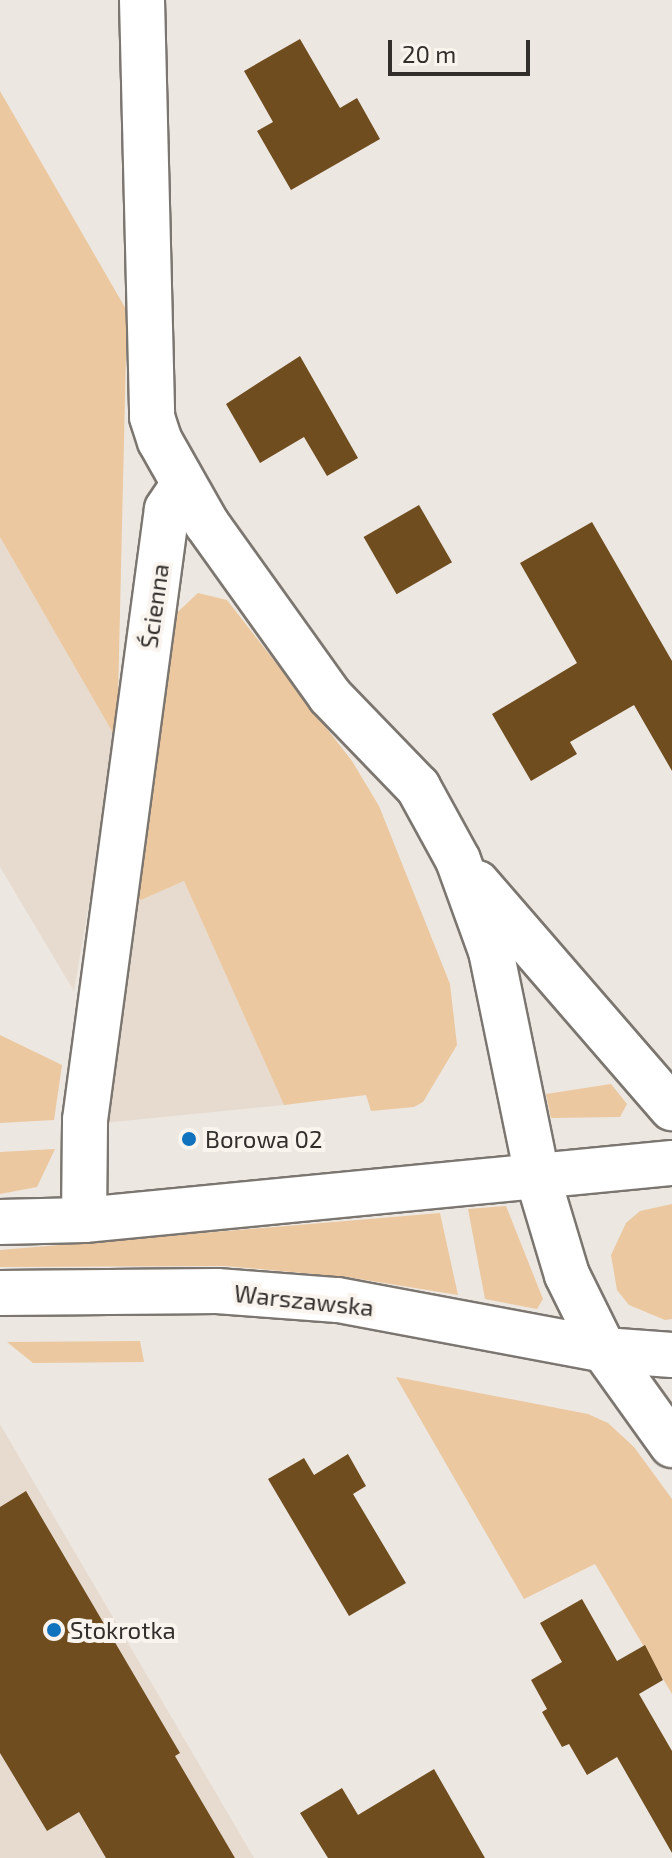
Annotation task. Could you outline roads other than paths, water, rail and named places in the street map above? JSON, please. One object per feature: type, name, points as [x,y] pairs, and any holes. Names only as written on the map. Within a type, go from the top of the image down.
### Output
[{"type":"street","points":[[142,0],[152,417],[182,487],[330,696],[418,787],[458,860],[491,951],[537,1175],[567,1275],[604,1350],[672,1445]]},
{"type":"street","name":"Ścienna","points":[[84,1220],[85,1120],[115,891],[167,509],[182,487]]},
{"type":"street","points":[[458,860],[672,1108]]},
{"type":"street","points":[[0,1222],[84,1220],[672,1163]]},
{"type":"street","name":"Warszawska","points":[[0,1293],[217,1291],[338,1300],[604,1350],[672,1355]]},
{"type":"place","name":"Borowa 02","points":[[189,1139]]},
{"type":"place","name":"Stokrotka","points":[[54,1630]]}]
